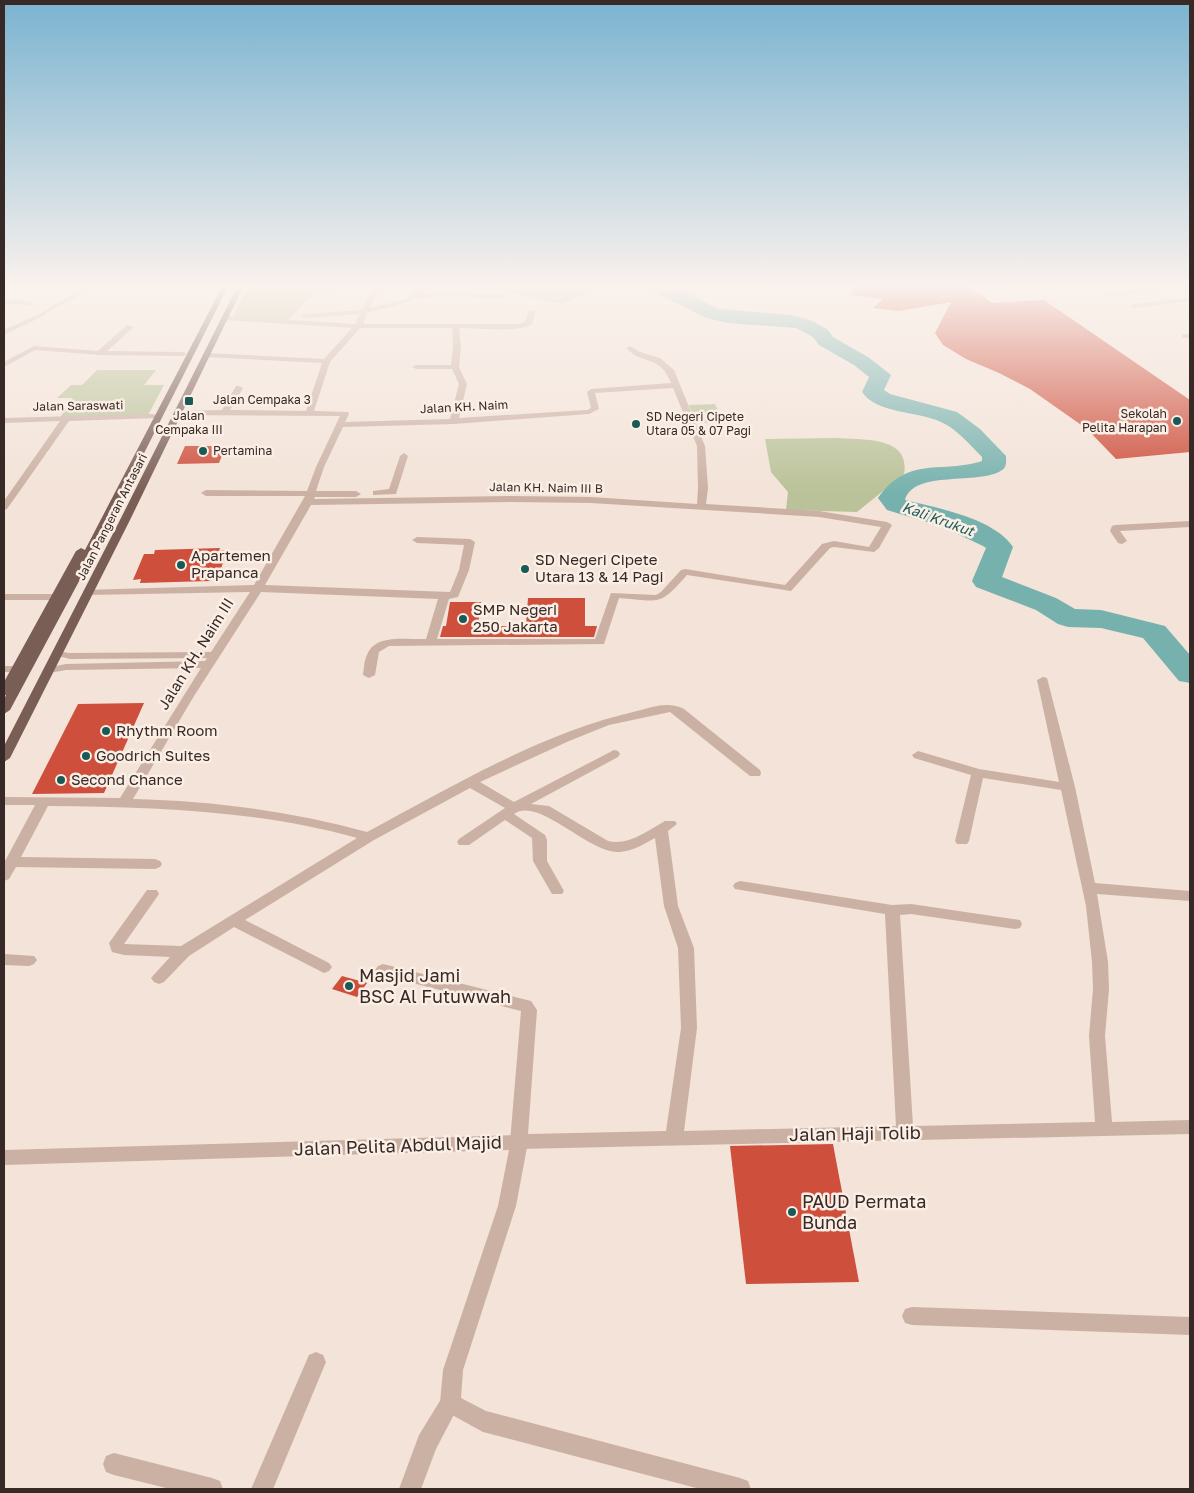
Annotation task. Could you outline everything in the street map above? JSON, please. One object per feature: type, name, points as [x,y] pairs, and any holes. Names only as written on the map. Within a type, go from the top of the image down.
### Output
[{"type":"main road","name":"Jalan Pangeran Antasari","points":[[4,692],[10,669],[55,597],[95,527],[183,355]]},
{"type":"main road","points":[[4,710],[84,563],[190,355]]},
{"type":"main road","points":[[4,739],[201,355]]},
{"type":"main road","name":"Jalan Pangeran Antasari","points":[[4,758],[206,355]]},
{"type":"street","points":[[4,365],[22,355]]},
{"type":"street","points":[[206,355],[326,361]]},
{"type":"street","points":[[310,412],[326,361],[331,355]]},
{"type":"street","points":[[454,421],[461,397],[462,382],[454,367],[456,355]]},
{"type":"street","points":[[639,355],[657,360],[670,370],[701,446],[703,488],[701,508]]},
{"type":"street","points":[[416,367],[454,367]]},
{"type":"street","name":"Jalan KH. Naim","points":[[341,425],[454,421],[589,412],[595,409],[591,392],[594,391],[676,385]]},
{"type":"street","points":[[225,412],[239,388]]},
{"type":"street","name":"Jalan Cempaka 3","points":[[178,413],[310,412],[345,414]]},
{"type":"street","name":"Jalan KH. Naim III","points":[[124,802],[258,588],[309,498],[345,414]]},
{"type":"street","name":"Jalan Saraswati","points":[[4,420],[65,420],[153,416]]},
{"type":"street","points":[[4,506],[65,420]]},
{"type":"street","points":[[206,493],[309,498],[392,493],[404,456]]},
{"type":"street","name":"Jalan KH. Naim III B","points":[[309,498],[551,499],[819,514],[884,523],[887,527],[874,548],[870,550],[834,544],[826,546],[787,589],[687,572],[683,573],[665,594],[658,598],[615,595],[600,640],[596,643],[431,642]]},
{"type":"street","points":[[1122,542],[1115,532],[1115,528],[1190,524]]},
{"type":"street","points":[[88,592],[258,588],[444,596],[456,593],[464,570],[470,542],[417,540]]},
{"type":"street","points":[[369,675],[373,650],[378,646],[388,643],[431,642],[444,596]]},
{"type":"street","points":[[4,597],[55,597]]},
{"type":"street","points":[[58,653],[70,656],[212,659]]},
{"type":"street","points":[[49,670],[66,667],[212,659]]},
{"type":"street","points":[[1043,680],[1090,888],[1100,962],[1101,989],[1098,1036],[1104,1128]]},
{"type":"street","points":[[159,978],[184,952],[369,837],[470,782],[564,738],[606,722],[636,714],[672,708],[680,712],[755,773]]},
{"type":"street","points":[[464,842],[510,810],[614,754]]},
{"type":"street","points":[[918,756],[978,773],[1068,787]]},
{"type":"street","points":[[962,841],[978,773]]},
{"type":"street","points":[[470,782],[502,802],[538,835],[540,840],[536,854],[557,891]]},
{"type":"street","points":[[4,801],[124,802],[215,808],[281,816],[369,837]]},
{"type":"street","points":[[4,876],[44,801]]},
{"type":"street","points":[[510,810],[544,809],[603,844],[618,848],[631,845],[666,827],[671,906],[686,948],[689,1028],[674,1140]]},
{"type":"street","points":[[12,862],[155,864]]},
{"type":"street","points":[[740,886],[892,910],[911,909],[1015,924]]},
{"type":"street","points":[[1090,888],[1190,896]]},
{"type":"street","points":[[152,894],[116,943],[117,948],[124,950],[184,952]]},
{"type":"street","points":[[892,910],[905,1134]]},
{"type":"street","points":[[235,921],[324,967]]},
{"type":"street","points":[[4,960],[29,960]]},
{"type":"street","points":[[383,970],[525,1005],[529,1010],[519,1142]]},
{"type":"street","name":"Jalan Haji Tolib","points":[[519,1142],[1190,1127]]},
{"type":"street","name":"Jalan Pelita Abdul Majid","points":[[4,1158],[519,1142],[507,1206],[453,1370],[450,1403]]},
{"type":"street","points":[[912,1316],[1190,1326]]},
{"type":"street","points":[[262,1489],[316,1362]]},
{"type":"street","points":[[410,1489],[428,1443],[450,1403],[483,1421],[740,1489]]},
{"type":"street","points":[[114,1464],[212,1489]]},
{"type":"green space","points":[[97,370],[156,370],[144,385],[164,385],[148,415],[60,418],[72,398],[57,398],[71,385],[82,385]]},
{"type":"green space","points":[[715,404],[723,422],[696,423],[689,405]]},
{"type":"green space","points":[[837,438],[871,440],[893,446],[900,453],[904,462],[904,474],[857,512],[786,510],[788,492],[771,472],[765,439]]},
{"type":"building","points":[[959,355],[1124,355],[1190,400],[1190,452],[1116,459],[1087,429],[1030,389]]},
{"type":"building","name":"Pertamina","points":[[185,446],[226,446],[219,463],[177,464]]},
{"type":"building","name":"Apartemen Prapanca","points":[[220,548],[219,551],[227,550],[218,578],[211,579],[210,581],[140,583],[141,579],[133,580],[144,554],[154,554],[155,550]]},
{"type":"building","name":"SMP Negeri 250 Jakarta","points":[[528,598],[585,598],[585,626],[597,626],[594,637],[440,637],[443,626],[446,626],[450,602],[481,602],[478,626],[526,626]]},
{"type":"building","name":"Goodrich Suites","points":[[144,703],[104,793],[32,794],[78,704]]},
{"type":"building","name":"Masjid Jami BSC Al Futuwwah","points":[[342,976],[367,983],[357,997],[332,989]]},
{"type":"building","name":"PAUD Permata Bunda","points":[[833,1144],[859,1282],[746,1284],[730,1146]]},
{"type":"waterway","name":"Kali Krukut","points":[[850,355],[880,375],[873,392],[882,399],[949,417],[972,434],[994,456],[994,465],[981,469],[926,475],[913,479],[901,486],[891,498],[896,505],[968,527],[993,540],[1000,547],[986,581],[1046,604],[1068,618],[1101,619],[1154,632],[1190,674]]},
{"type":"place","name":"Jalan Cempaka III","points":[[189,401]]},
{"type":"place","name":"Sekolah Pelita Harapan","points":[[1177,421]]},
{"type":"place","name":"SD Negeri Cipete Utara 05 & 07 Pagi","points":[[636,424]]},
{"type":"place","name":"Pertamina","points":[[203,451]]},
{"type":"place","name":"Apartemen Prapanca","points":[[181,565]]},
{"type":"place","name":"SD Negeri Cipete Utara 13 & 14 Pagi","points":[[525,569]]},
{"type":"place","name":"SMP Negeri 250 Jakarta","points":[[463,619]]},
{"type":"place","name":"Rhythm Room","points":[[106,731]]},
{"type":"place","name":"Goodrich Suites","points":[[86,756]]},
{"type":"place","name":"Second Chance","points":[[61,780]]},
{"type":"place","name":"Masjid Jami BSC Al Futuwwah","points":[[349,986]]},
{"type":"place","name":"PAUD Permata Bunda","points":[[792,1212]]}]
